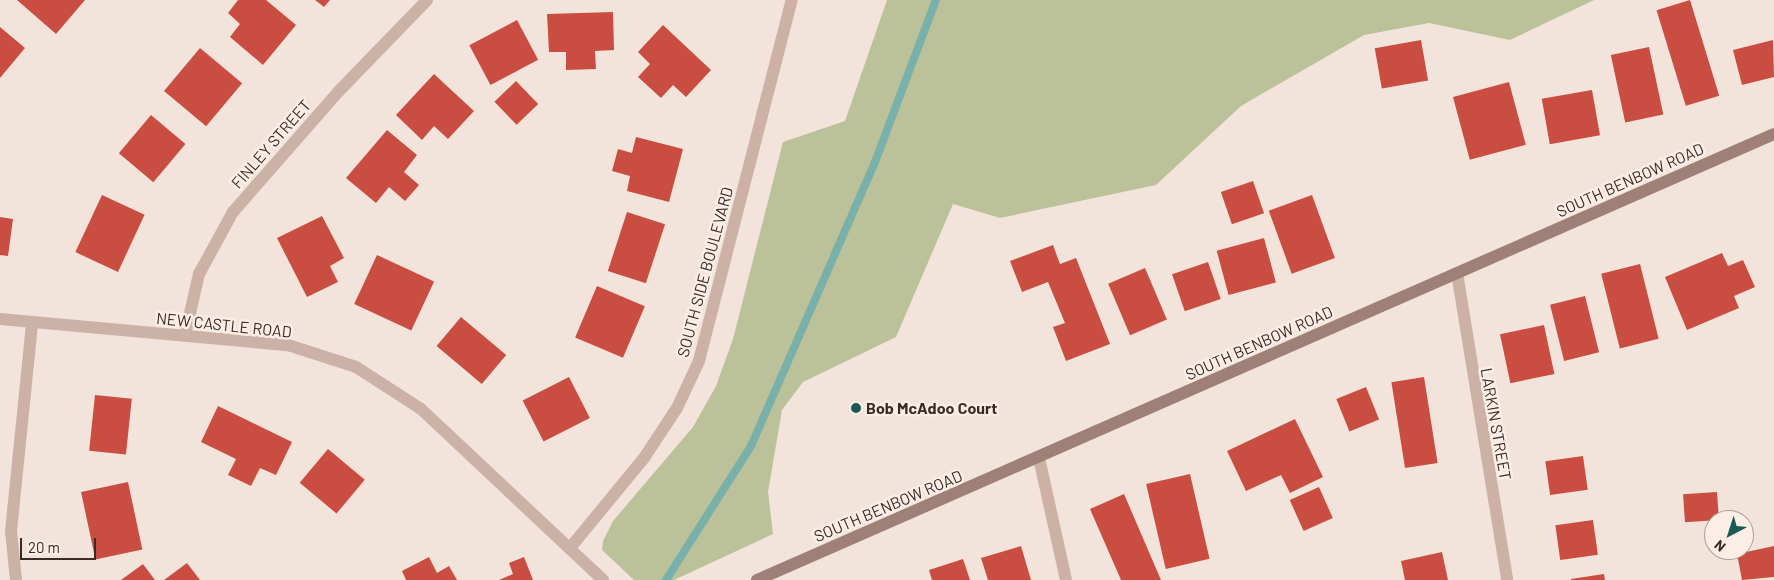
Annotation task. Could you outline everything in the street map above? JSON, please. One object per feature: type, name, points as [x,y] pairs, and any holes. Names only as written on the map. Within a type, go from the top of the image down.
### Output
[{"type":"main road","name":"SOUTH BENBOW ROAD","points":[[757,580],[1039,458],[1774,134]]},
{"type":"street","name":"FINLEY STREET","points":[[184,336],[199,274],[233,212],[338,92],[427,0]]},
{"type":"street","name":"SOUTH SIDE BOULEVARD","points":[[570,548],[644,458],[677,408],[699,361],[792,0]]},
{"type":"street","name":"LARKIN STREET","points":[[1456,274],[1507,580]]},
{"type":"street","name":"NEW CASTLE ROAD","points":[[0,319],[32,325],[288,345],[356,367],[421,409],[604,580]]},
{"type":"street","points":[[16,580],[11,531],[32,325]]},
{"type":"street","points":[[1039,458],[1066,580]]},
{"type":"green space","points":[[887,0],[1594,0],[1510,40],[1429,23],[1364,35],[1241,106],[1156,185],[1000,218],[953,204],[896,337],[803,382],[782,410],[768,492],[773,534],[674,580],[634,580],[602,550],[603,541],[613,521],[693,427],[716,386],[733,339],[783,142],[845,121]]},
{"type":"building","points":[[17,0],[85,0],[56,34]]},
{"type":"building","points":[[238,0],[266,0],[296,25],[263,65],[230,37],[240,24],[228,13]]},
{"type":"building","points":[[315,0],[330,0],[324,7]]},
{"type":"building","points":[[1690,0],[1719,96],[1686,106],[1657,10]]},
{"type":"building","points":[[613,12],[614,50],[595,51],[596,69],[566,70],[566,52],[549,52],[547,14]]},
{"type":"building","points":[[517,20],[538,60],[490,85],[469,45]]},
{"type":"building","points":[[663,25],[711,70],[686,97],[673,85],[661,98],[638,77],[650,64],[638,52]]},
{"type":"building","points":[[0,27],[25,48],[0,78]]},
{"type":"building","points":[[1421,40],[1428,80],[1382,89],[1375,48]]},
{"type":"building","points":[[1773,40],[1774,77],[1742,85],[1733,50]]},
{"type":"building","points":[[1649,47],[1663,114],[1625,123],[1611,55]]},
{"type":"building","points":[[200,48],[242,83],[206,126],[164,91]]},
{"type":"building","points":[[434,74],[474,111],[448,139],[434,126],[422,140],[396,115]]},
{"type":"building","points":[[516,81],[538,104],[517,125],[494,102]]},
{"type":"building","points":[[1509,82],[1526,145],[1470,160],[1453,97]]},
{"type":"building","points":[[1592,90],[1600,135],[1550,144],[1542,99]]},
{"type":"building","points":[[151,115],[185,144],[153,182],[119,153]]},
{"type":"building","points":[[387,130],[417,155],[404,172],[419,185],[405,201],[389,187],[376,203],[346,178]]},
{"type":"building","points":[[636,137],[683,149],[669,202],[627,191],[630,176],[612,171],[618,149],[632,153]]},
{"type":"building","points":[[1253,181],[1264,213],[1232,224],[1221,192]]},
{"type":"building","points":[[102,195],[145,215],[118,272],[75,252]]},
{"type":"building","points":[[1312,195],[1335,258],[1292,274],[1269,211]]},
{"type":"building","points":[[627,212],[665,224],[646,283],[608,271]]},
{"type":"building","points":[[322,216],[344,258],[330,266],[338,282],[307,297],[277,238]]},
{"type":"building","points":[[0,217],[13,219],[8,256],[0,255]]},
{"type":"building","points":[[1264,238],[1276,282],[1229,295],[1217,251]]},
{"type":"building","points":[[1053,245],[1060,264],[1076,258],[1110,344],[1066,361],[1053,327],[1065,323],[1048,282],[1022,292],[1010,261]]},
{"type":"building","points":[[1722,253],[1728,266],[1743,260],[1755,287],[1734,296],[1739,308],[1687,330],[1665,277]]},
{"type":"building","points":[[377,255],[434,282],[411,331],[354,304]]},
{"type":"building","points":[[1208,262],[1221,299],[1185,311],[1172,274]]},
{"type":"building","points":[[1640,264],[1659,339],[1620,348],[1601,274]]},
{"type":"building","points":[[1145,268],[1167,320],[1130,335],[1108,284]]},
{"type":"building","points":[[597,286],[645,306],[623,358],[575,338]]},
{"type":"building","points":[[1585,296],[1599,352],[1564,361],[1550,305]]},
{"type":"building","points":[[461,317],[506,355],[482,384],[437,346]]},
{"type":"building","points":[[1544,325],[1554,374],[1510,383],[1500,334]]},
{"type":"building","points":[[569,377],[590,418],[544,442],[523,401]]},
{"type":"building","points":[[1424,377],[1438,463],[1405,468],[1391,382]]},
{"type":"building","points":[[1366,387],[1379,419],[1349,431],[1336,399]]},
{"type":"building","points":[[95,395],[132,399],[126,455],[89,451]]},
{"type":"building","points":[[218,406],[292,442],[276,475],[260,468],[251,486],[228,475],[236,459],[201,442]]},
{"type":"building","points":[[1295,419],[1323,477],[1290,493],[1281,475],[1246,491],[1227,451]]},
{"type":"building","points":[[328,449],[365,480],[336,514],[300,483]]},
{"type":"building","points":[[1583,456],[1588,490],[1550,495],[1545,461]]},
{"type":"building","points":[[1190,474],[1210,559],[1166,569],[1146,484]]},
{"type":"building","points":[[128,482],[142,549],[95,559],[81,492]]},
{"type":"building","points":[[1319,487],[1333,518],[1304,531],[1290,500]]},
{"type":"building","points":[[1717,492],[1718,510],[1704,510],[1704,521],[1685,522],[1683,494]]},
{"type":"building","points":[[1124,494],[1161,580],[1121,580],[1090,509]]},
{"type":"building","points":[[1593,520],[1598,555],[1560,560],[1555,525]]},
{"type":"building","points":[[1021,546],[1031,580],[988,580],[981,558]]},
{"type":"building","points":[[1774,546],[1774,577],[1742,580],[1738,560],[1754,560],[1754,550]]},
{"type":"building","points":[[1442,552],[1448,580],[1405,580],[1401,561]]},
{"type":"building","points":[[429,557],[437,573],[449,566],[457,580],[406,580],[402,571]]},
{"type":"building","points":[[524,557],[533,580],[499,580],[513,574],[509,563]]},
{"type":"building","points":[[963,559],[970,580],[932,580],[929,570]]},
{"type":"building","points":[[187,563],[200,580],[164,580]]},
{"type":"building","points":[[143,564],[155,580],[121,580]]},
{"type":"building","points":[[1604,574],[1605,580],[1571,580],[1571,579]]},
{"type":"waterway","points":[[666,580],[751,446],[875,162],[936,0]]},
{"type":"place","name":"Bob McAdoo Court","points":[[856,408]]}]
